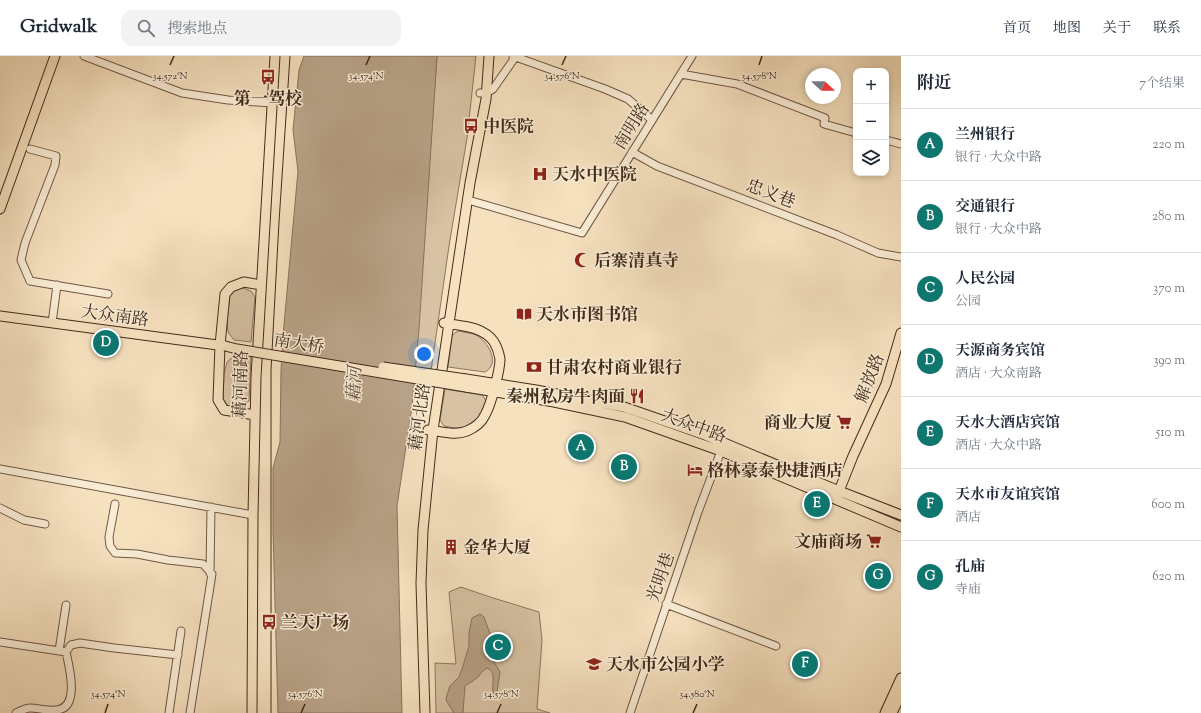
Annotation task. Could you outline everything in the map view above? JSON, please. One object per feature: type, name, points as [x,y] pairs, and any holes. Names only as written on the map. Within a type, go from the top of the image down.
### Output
[{"type":"main road","points":[[0,190],[49,56]]},
{"type":"main road","points":[[0,208],[55,56]]},
{"type":"main road","name":"藉河南路","points":[[252,713],[255,415],[261,285],[275,56]]},
{"type":"main road","name":"藉河北路","points":[[420,713],[415,583],[418,529],[430,430],[465,182],[483,93],[484,56]]},
{"type":"main road","name":"藉河北路","points":[[446,324],[468,200],[489,56]]},
{"type":"main road","points":[[255,415],[224,410],[218,400],[225,294],[231,286],[244,282],[261,285]]},
{"type":"main road","name":"大众南路","points":[[0,316],[222,345]]},
{"type":"main road","points":[[430,430],[455,434],[467,431],[477,425],[485,416],[490,405],[500,361],[499,352],[493,341],[484,333],[473,328],[446,324]]},
{"type":"main road","name":"解放路","points":[[837,495],[886,384],[901,333]]},
{"type":"main road","name":"南大桥","points":[[222,345],[237,349],[466,383]]},
{"type":"main road","name":"大众中路","points":[[466,383],[624,407],[705,435],[901,526]]},
{"type":"main road","name":"大众中路","points":[[494,387],[625,418],[721,451],[837,495],[901,515]]},
{"type":"main road","name":"藉河北路","points":[[425,713],[420,583],[430,430]]},
{"type":"main road","points":[[885,713],[901,678]]},
{"type":"main road","points":[[892,713],[901,694]]},
{"type":"street","points":[[84,56],[182,93],[228,100],[272,103]]},
{"type":"street","points":[[483,93],[493,89],[515,56],[628,99],[652,120]]},
{"type":"street","name":"南明路","points":[[468,200],[582,233],[692,56]]},
{"type":"street","points":[[681,74],[737,84],[825,118],[824,124],[853,132]]},
{"type":"street","points":[[889,141],[901,144]]},
{"type":"street","points":[[30,149],[56,156],[55,165],[25,243],[21,260],[30,281],[108,294]]},
{"type":"street","name":"忠义巷","points":[[632,152],[657,166],[838,234],[878,253],[901,256]]},
{"type":"street","points":[[52,323],[57,285]]},
{"type":"street","name":"光明巷","points":[[630,713],[666,604],[721,451]]},
{"type":"street","points":[[0,469],[253,515]]},
{"type":"street","points":[[115,504],[109,537],[110,546],[115,553],[138,554],[168,560],[203,564],[210,573]]},
{"type":"street","points":[[190,713],[212,574],[210,573],[211,507]]},
{"type":"street","points":[[0,508],[24,520],[45,524]]},
{"type":"street","points":[[16,713],[29,708],[58,712],[67,704],[71,695],[71,676],[62,651],[66,604]]},
{"type":"street","points":[[666,604],[776,646]]},
{"type":"street","points":[[169,713],[181,630]]},
{"type":"street","points":[[0,642],[62,651],[71,645],[80,643],[178,655]]},
{"type":"shaded area","points":[[437,56],[476,56],[467,138],[449,246],[431,371],[415,369]]},
{"type":"shaded area","points":[[243,288],[251,291],[255,297],[251,342],[234,340],[228,332],[227,320],[230,296],[236,289]]},
{"type":"shaded area","points":[[460,331],[476,335],[485,342],[491,353],[492,364],[485,372],[448,367],[452,336],[456,332]]},
{"type":"shaded area","points":[[235,355],[251,356],[249,401],[242,406],[237,407],[228,406],[223,399],[224,374],[227,362]]},
{"type":"shaded area","points":[[445,389],[482,395],[485,399],[485,409],[478,419],[468,426],[456,428],[444,426],[440,420]]},
{"type":"shaded area","points":[[461,587],[539,612],[542,640],[537,709],[550,713],[436,713],[435,663],[456,664],[449,592]]},
{"type":"water","name":"藉河","points":[[304,56],[437,56],[419,329],[412,407],[397,506],[402,713],[278,713],[273,531],[273,468],[280,442],[283,336],[298,171],[293,130],[299,70]]},
{"type":"water","points":[[480,614],[484,617],[495,648],[493,660],[500,672],[497,692],[494,695],[493,676],[487,668],[476,679],[465,686],[463,713],[454,713],[446,700],[447,695],[450,686],[459,677],[462,669],[469,646],[469,633],[472,618]]},
{"type":"tram line","points":[[271,713],[271,370],[290,56]]},
{"type":"place","name":"第一驾校","points":[[268,77]]},
{"type":"place","name":"中医院","points":[[471,126]]},
{"type":"place","name":"天水中医院","points":[[540,174]]},
{"type":"place","name":"后寨清真寺","points":[[582,260]]},
{"type":"place","name":"天水市图书馆","points":[[524,314]]},
{"type":"place","name":"天源商务宾馆","points":[[106,343]]},
{"type":"place","name":"甘肃农村商业银行","points":[[534,367]]},
{"type":"place","name":"秦州私房牛肉面","points":[[637,396]]},
{"type":"place","name":"商业大厦","points":[[844,422]]},
{"type":"place","name":"兰州银行","points":[[581,447]]},
{"type":"place","name":"交通银行","points":[[624,467]]},
{"type":"place","name":"格林豪泰快捷酒店","points":[[695,470]]},
{"type":"place","name":"天水大酒店宾馆","points":[[817,504]]},
{"type":"place","name":"文庙商场","points":[[874,541]]},
{"type":"place","name":"金华大厦","points":[[451,547]]},
{"type":"place","name":"孔庙","points":[[878,576]]},
{"type":"place","name":"兰天广场","points":[[269,622]]},
{"type":"place","name":"人民公园","points":[[498,647]]},
{"type":"place","name":"天水市公园小学","points":[[594,664]]},
{"type":"place","name":"天水市友谊宾馆","points":[[805,664]]}]
